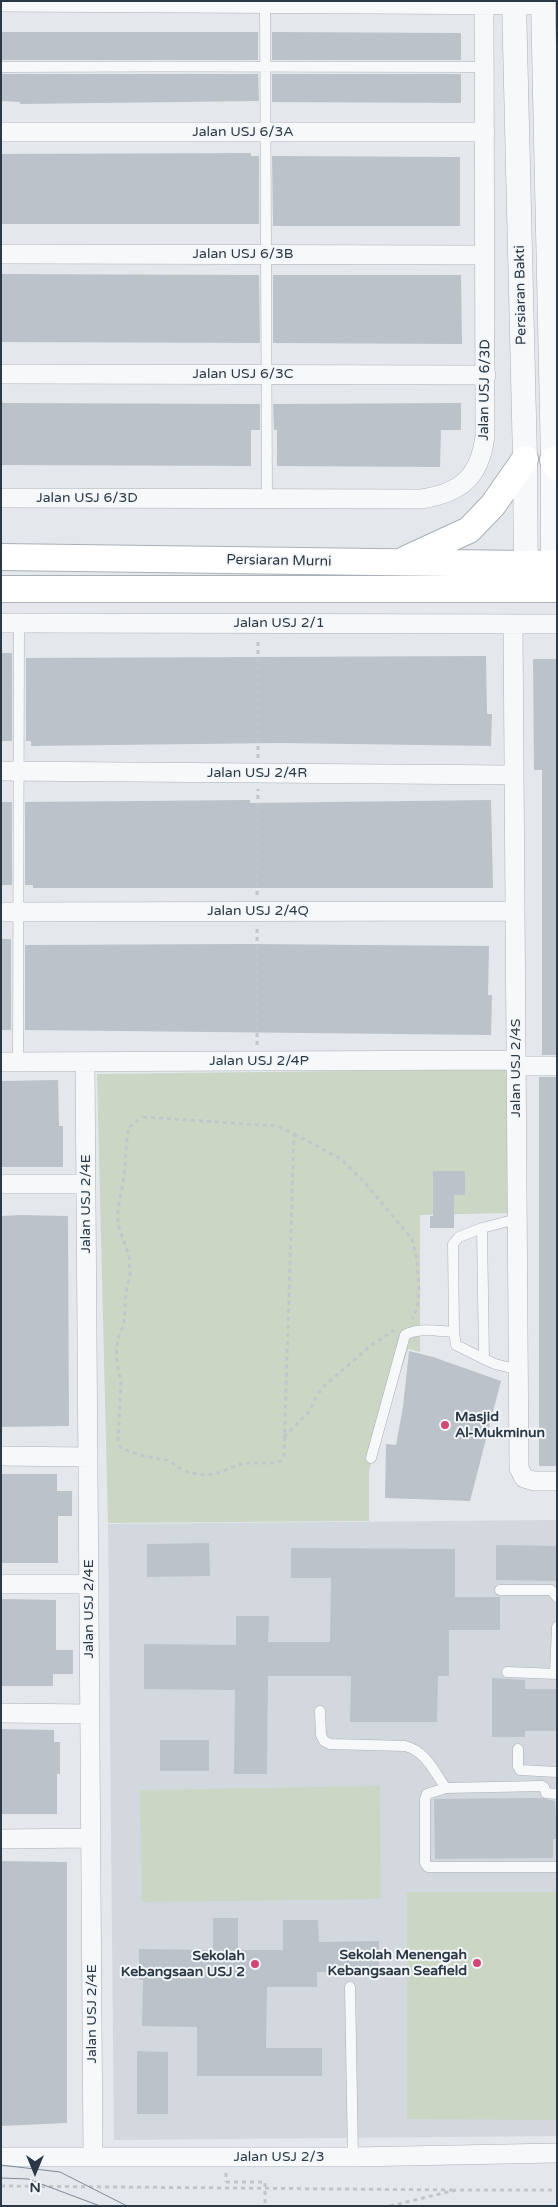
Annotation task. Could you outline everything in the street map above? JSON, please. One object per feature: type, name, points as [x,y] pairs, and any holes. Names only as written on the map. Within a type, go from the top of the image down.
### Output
[{"type":"main road","points":[[398,562],[468,530],[493,504],[526,459]]},
{"type":"main road","name":"Persiaran Murni","points":[[1,557],[398,562],[526,577],[555,589]]},
{"type":"main road","name":"Persiaran Murni","points":[[1,589],[526,577],[555,563]]},
{"type":"street","points":[[1,2],[226,2],[265,4],[542,3]]},
{"type":"street","name":"Jalan USJ 6/3D","points":[[1,498],[420,498],[439,496],[454,490],[466,482],[475,471],[483,455],[485,436],[484,3]]},
{"type":"street","name":"Persiaran Bakti","points":[[514,3],[526,459],[526,577]]},
{"type":"street","name":"Persiaran Bakti","points":[[542,3],[555,464],[555,589]]},
{"type":"street","name":"Jalan USJ 6/3A","points":[[1,132],[484,132]]},
{"type":"street","name":"Jalan USJ 6/3B","points":[[1,254],[485,255]]},
{"type":"street","name":"Jalan USJ 6/3C","points":[[1,374],[486,375]]},
{"type":"street","name":"Jalan USJ 2/1","points":[[10,623],[557,624]]},
{"type":"street","name":"Jalan USJ 2/4S","points":[[513,624],[520,1468],[524,1478],[534,1481],[557,1481]]},
{"type":"street","name":"Jalan USJ 2/4R","points":[[10,772],[514,775]]},
{"type":"street","name":"Jalan USJ 2/4Q","points":[[10,912],[515,911]]},
{"type":"street","name":"Jalan USJ 2/4P","points":[[10,1062],[256,1061],[516,1063],[557,1066]]},
{"type":"street","name":"Jalan USJ 2/4E","points":[[85,1062],[93,2156]]},
{"type":"street","points":[[1,1184],[86,1184]]},
{"type":"street","points":[[1,1456],[88,1457]]},
{"type":"street","points":[[1,1584],[89,1584]]},
{"type":"street","points":[[1,1713],[90,1714]]},
{"type":"street","points":[[1,1839],[91,1838]]},
{"type":"street","name":"Jalan USJ 2/3","points":[[1,2157],[353,2157],[557,2153]]},
{"type":"lane","points":[[265,4],[267,498]]},
{"type":"lane","points":[[1,67],[168,65],[265,68],[484,67]]},
{"type":"lane","points":[[10,623],[10,1062]]},
{"type":"lane","points":[[517,1219],[482,1228],[459,1237],[453,1244],[454,1332],[456,1345],[495,1364],[519,1370]]},
{"type":"lane","points":[[482,1228],[484,1359]]},
{"type":"lane","points":[[371,1458],[404,1335],[418,1331],[454,1332]]},
{"type":"lane","points":[[500,1590],[552,1590],[557,1597]]},
{"type":"lane","points":[[507,1672],[556,1674],[557,1627]]},
{"type":"lane","points":[[320,1711],[321,1735],[324,1741],[330,1744],[416,1748],[446,1788]]},
{"type":"lane","points":[[518,1748],[518,1766],[520,1770],[557,1772]]},
{"type":"lane","points":[[557,1794],[546,1793],[542,1786],[446,1788],[427,1794],[425,1799],[425,1863],[428,1867],[557,1867]]},
{"type":"lane","points":[[350,1987],[353,2157]]},
{"type":"path","points":[[256,1061],[259,623]]},
{"type":"path","points":[[294,1134],[284,1455],[281,1461],[275,1464],[243,1463],[218,1473],[206,1475],[190,1473],[178,1468],[170,1461],[140,1455],[121,1448],[118,1440],[121,1383],[116,1356],[118,1338],[124,1324],[126,1292],[130,1275],[130,1255],[118,1225],[118,1209],[124,1176],[128,1128],[143,1117],[277,1126],[294,1134],[341,1159],[365,1183],[412,1239],[417,1259],[419,1291],[417,1309],[412,1321],[405,1324]]},
{"type":"path","points":[[284,1438],[310,1412],[315,1399],[323,1388],[381,1337],[400,1327]]},
{"type":"path","points":[[226,2182],[265,2182],[265,2206]]},
{"type":"path","points":[[1,2186],[557,2190]]},
{"type":"path","points":[[390,2206],[456,2190]]},
{"type":"shaded area","name":"Sekolah Menengah Kebangsaan Seafield","points":[[557,1520],[557,2136],[114,2140],[108,1524]]},
{"type":"green space","points":[[509,1069],[511,1213],[420,1215],[420,1352],[408,1349],[369,1470],[369,1521],[108,1523],[97,1074]]},
{"type":"green space","points":[[380,1786],[381,1899],[142,1902],[140,1790]]},
{"type":"green space","points":[[407,1892],[557,1892],[557,2120],[407,2119]]},
{"type":"building","points":[[1,32],[258,32],[258,60],[1,60]]},
{"type":"building","points":[[272,32],[461,33],[461,60],[272,60]]},
{"type":"building","points":[[1,74],[258,74],[259,101],[20,104],[20,102],[1,101]]},
{"type":"building","points":[[272,74],[461,74],[461,103],[272,102]]},
{"type":"building","points":[[251,153],[251,156],[259,156],[259,224],[1,224],[1,154]]},
{"type":"building","points":[[272,156],[460,157],[460,226],[273,226]]},
{"type":"building","points":[[1,274],[259,275],[260,343],[1,342]]},
{"type":"building","points":[[273,275],[461,275],[462,344],[273,343]]},
{"type":"building","points":[[1,403],[260,404],[260,430],[251,430],[251,466],[1,465]]},
{"type":"building","points":[[461,403],[461,430],[441,430],[440,467],[277,466],[277,430],[274,430],[273,404]]},
{"type":"building","points":[[1,653],[12,653],[12,741],[1,741]]},
{"type":"building","points":[[486,656],[487,714],[492,714],[491,746],[280,743],[31,746],[31,741],[26,741],[26,658]]},
{"type":"building","points":[[533,659],[557,659],[557,1055],[542,1055],[542,770],[534,770]]},
{"type":"building","points":[[250,800],[250,803],[491,800],[493,888],[33,888],[33,885],[25,885],[25,802]]},
{"type":"building","points":[[1,802],[12,802],[12,885],[1,885]]},
{"type":"building","points":[[1,939],[11,939],[11,1030],[1,1030]]},
{"type":"building","points":[[25,945],[489,946],[488,995],[492,995],[491,1035],[25,1030]]},
{"type":"building","points":[[539,1077],[557,1077],[557,1466],[539,1466]]},
{"type":"building","points":[[58,1080],[59,1126],[63,1126],[63,1167],[1,1167],[1,1081]]},
{"type":"building","points":[[433,1171],[465,1171],[465,1195],[454,1195],[454,1228],[430,1228],[430,1216],[433,1216]]},
{"type":"building","points":[[1,1216],[68,1216],[69,1426],[1,1427]]},
{"type":"building","name":"Masjid Al-Mukminun","points":[[409,1351],[433,1357],[501,1381],[470,1501],[385,1498],[386,1444],[396,1445],[403,1407]]},
{"type":"building","points":[[1,1474],[57,1474],[57,1491],[72,1491],[72,1516],[58,1516],[58,1563],[1,1563]]},
{"type":"building","points":[[209,1543],[210,1576],[147,1577],[147,1544]]},
{"type":"building","points":[[496,1545],[557,1546],[557,1581],[496,1580]]},
{"type":"building","points":[[291,1548],[455,1549],[455,1597],[500,1597],[500,1630],[449,1630],[449,1676],[438,1676],[437,1722],[350,1722],[351,1676],[268,1676],[267,1774],[234,1774],[235,1690],[144,1689],[144,1644],[236,1645],[236,1616],[269,1616],[268,1642],[330,1642],[331,1578],[291,1578]]},
{"type":"building","points":[[1,1599],[56,1600],[56,1650],[73,1650],[73,1674],[53,1674],[53,1686],[1,1686]]},
{"type":"building","points":[[492,1678],[525,1680],[525,1689],[557,1689],[557,1731],[525,1731],[525,1737],[492,1737]]},
{"type":"building","points":[[1,1729],[54,1730],[54,1742],[60,1742],[60,1774],[57,1774],[57,1814],[1,1814]]},
{"type":"building","points":[[160,1740],[209,1740],[209,1771],[160,1771]]},
{"type":"building","points":[[541,1798],[555,1801],[557,1839],[553,1839],[553,1858],[435,1859],[434,1799]]},
{"type":"building","points":[[1,1861],[67,1862],[67,2123],[1,2126]]},
{"type":"building","points":[[213,1918],[238,1918],[238,1950],[283,1950],[283,1920],[318,1920],[319,1942],[379,1941],[379,1971],[317,1972],[317,1987],[267,1987],[266,2048],[322,2048],[322,2076],[197,2076],[197,2027],[142,2026],[143,1980],[139,1980],[139,1949],[213,1950]]},
{"type":"building","points":[[137,2051],[168,2052],[168,2114],[137,2114]]},
{"type":"tram line","points":[[1,2165],[60,2172],[127,2206]]},
{"type":"tram line","points":[[1,2178],[28,2179],[100,2206]]},
{"type":"place","name":"Masjid Al-Mukminun","points":[[445,1425]]},
{"type":"place","name":"Sekolah Menengah Kebangsaan Seafield","points":[[477,1963]]},
{"type":"place","name":"Sekolah Kebangsaan USJ 2","points":[[255,1964]]}]
